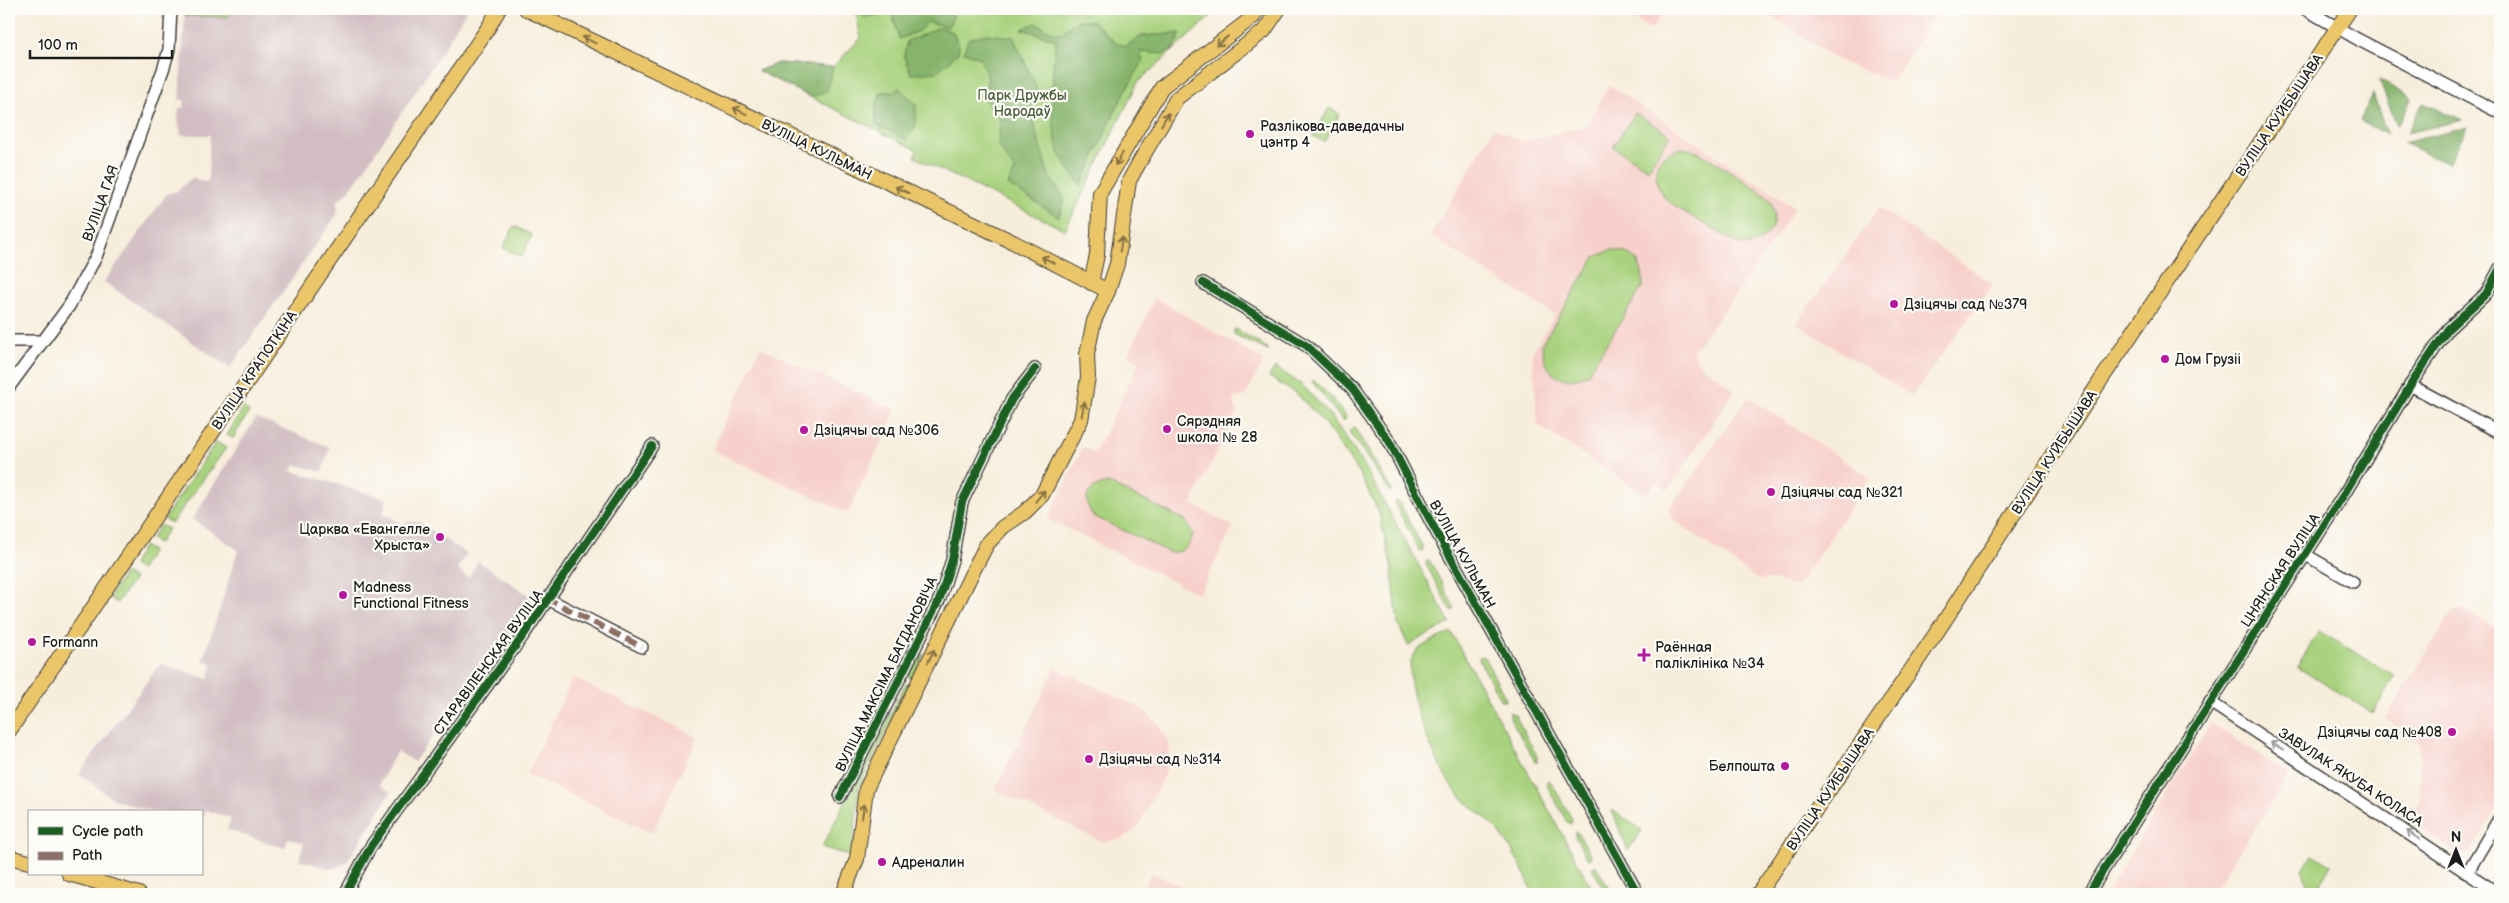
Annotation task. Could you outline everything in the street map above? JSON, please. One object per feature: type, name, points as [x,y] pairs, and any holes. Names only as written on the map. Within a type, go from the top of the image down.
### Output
[{"type":"main road","name":"ВУЛІЦА КРАПОТКІНА","points":[[9,731],[483,36],[499,9]]},
{"type":"main road","name":"ВУЛІЦА КУЛЬМАН","points":[[526,9],[1013,242],[1108,291]]},
{"type":"main road","points":[[1091,283],[1096,255],[1100,193],[1157,95],[1162,87],[1253,17],[1258,9]]},
{"type":"main road","points":[[843,894],[857,859],[866,789],[973,571],[987,544],[1003,527],[1025,512],[1042,495],[1081,420],[1088,378],[1087,354],[1091,334],[1117,264],[1129,181],[1177,98],[1264,31],[1279,9]]},
{"type":"main road","name":"ВУЛІЦА КУЙБЫШАВА","points":[[1758,894],[1939,629],[2099,384],[2350,9]]},
{"type":"main road","points":[[9,856],[28,862]]},
{"type":"main road","points":[[76,876],[139,894]]},
{"type":"street","name":"ВУЛІЦА ГАЯ","points":[[9,387],[82,286],[96,257],[164,67],[169,49],[172,9]]},
{"type":"street","points":[[2305,9],[2500,113]]},
{"type":"street","name":"ЦНЯНСКАЯ ВУЛІЦА","points":[[2088,894],[2410,385],[2448,329],[2486,294],[2500,268]]},
{"type":"street","name":"ВУЛІЦА КУЛЬМАН","points":[[1203,283],[1307,346],[1352,389],[1389,441],[1431,522],[1638,894]]},
{"type":"street","points":[[9,341],[41,341]]},
{"type":"street","name":"ВУЛІЦА МАКСІМА БАГДАНОВІЧА","points":[[840,798],[946,582],[952,560],[962,502],[1012,399],[1035,369]]},
{"type":"street","points":[[2410,385],[2500,433]]},
{"type":"street","name":"СТАРАВІЛЕНСКАЯ ВУЛІЦА","points":[[345,894],[371,846],[548,599],[652,446]]},
{"type":"street","points":[[2304,554],[2353,582]]},
{"type":"street","points":[[548,599],[642,647]]},
{"type":"street","name":"ЗАВУЛАК ЯКУБА КОЛАСА","points":[[2210,702],[2392,821],[2467,873],[2482,890],[2499,894]]},
{"type":"street","points":[[2467,873],[2500,817]]},
{"type":"shaded area","points":[[228,9],[467,9],[440,55],[357,180],[348,192],[338,200],[337,214],[230,368],[104,282],[167,194],[177,191],[193,177],[199,181],[208,182],[210,135],[181,135],[178,120],[179,108],[184,108],[184,100],[179,100],[185,16],[227,17]]},
{"type":"shaded area","points":[[1619,9],[1665,9],[1652,30]]},
{"type":"shaded area","points":[[1760,9],[1939,9],[1892,82],[1838,60]]},
{"type":"shaded area","points":[[1609,85],[1795,208],[1736,295],[1693,351],[1698,363],[1735,390],[1668,490],[1656,482],[1646,495],[1538,425],[1532,353],[1555,315],[1430,236],[1494,128],[1524,142],[1581,127],[1585,129]]},
{"type":"shaded area","name":"Дзіцячы сад №379","points":[[1879,208],[1993,284],[1912,396],[1796,324]]},
{"type":"shaded area","name":"Сярэдняя школа № 28","points":[[1155,298],[1264,361],[1245,396],[1233,399],[1237,411],[1191,504],[1233,526],[1199,594],[1048,519],[1083,447],[1095,453],[1140,361],[1128,355]]},
{"type":"shaded area","name":"Дзіцячы сад №306","points":[[760,347],[896,410],[848,513],[712,450]]},
{"type":"shaded area","name":"Дзіцячы сад №321","points":[[1748,397],[1870,478],[1797,587],[1776,580],[1758,580],[1670,517],[1671,506]]},
{"type":"shaded area","points":[[256,418],[330,447],[322,472],[295,464],[292,471],[387,499],[383,513],[404,525],[407,522],[419,522],[467,554],[457,569],[465,576],[469,577],[478,561],[533,598],[414,762],[397,751],[379,785],[391,792],[347,862],[332,869],[299,860],[304,843],[288,838],[285,848],[227,830],[231,818],[205,810],[203,818],[202,810],[148,810],[113,799],[79,774],[160,664],[209,679],[212,663],[203,661],[238,550],[192,519]]},
{"type":"shaded area","name":"Дзіцячы сад №408","points":[[2463,609],[2500,631],[2500,801],[2471,853],[2459,855],[2410,821],[2420,798],[2420,742],[2385,719],[2452,612]]},
{"type":"shaded area","name":"Дзіцячы сад №314","points":[[1055,668],[1141,708],[1159,725],[1170,747],[1166,771],[1138,827],[1122,839],[1103,842],[995,790]]},
{"type":"shaded area","points":[[573,678],[698,737],[652,833],[527,774]]},
{"type":"shaded area","points":[[2211,723],[2290,775],[2211,894],[2106,894]]},
{"type":"shaded area","points":[[1151,873],[1188,889],[1190,894],[1141,894]]},
{"type":"green space","points":[[186,9],[228,9],[228,17],[185,16]]},
{"type":"green space","name":"Парк Дружбы Народаў","points":[[855,9],[1219,9],[1138,82],[1065,230],[915,157],[917,150],[758,71],[778,63],[833,67],[861,38]]},
{"type":"green space","points":[[858,9],[946,9],[954,16],[948,27],[928,22],[919,31],[899,39],[892,13],[864,17]]},
{"type":"green space","points":[[1078,20],[1093,21],[1115,42],[1126,46],[1141,36],[1181,33],[1173,50],[1163,54],[1140,52],[1143,62],[1117,107],[1081,186],[1062,159],[1055,137],[1052,95],[1056,40],[1022,29],[1036,23],[1050,31],[1061,33]]},
{"type":"green space","points":[[940,27],[953,32],[959,46],[958,53],[937,72],[911,74],[904,56],[907,41]]},
{"type":"green space","points":[[986,34],[1013,37],[1041,97],[1031,108],[1049,176],[1065,199],[1059,217],[1008,185],[1015,170],[998,146],[1000,118],[983,98],[988,78],[980,58],[964,52],[968,39]]},
{"type":"green space","points":[[778,63],[833,67],[827,91],[811,97],[758,71]]},
{"type":"green space","points":[[2379,80],[2412,98],[2397,126]]},
{"type":"green space","points":[[899,88],[916,104],[916,126],[906,139],[876,125],[876,105],[881,92],[893,92]]},
{"type":"green space","points":[[2373,94],[2387,135],[2360,121]]},
{"type":"green space","points":[[2423,103],[2463,120],[2407,133]]},
{"type":"green space","points":[[1329,108],[1340,114],[1324,142],[1313,136]]},
{"type":"green space","points":[[1635,113],[1670,135],[1648,169],[1613,147]]},
{"type":"green space","points":[[2468,127],[2448,164],[2403,143]]},
{"type":"green space","points":[[1681,148],[1694,150],[1702,154],[1769,199],[1774,218],[1772,227],[1766,235],[1759,241],[1751,244],[1741,244],[1685,213],[1664,197],[1658,185],[1656,172],[1658,162],[1672,151]]},
{"type":"green space","points":[[514,226],[532,235],[522,257],[503,248]]},
{"type":"green space","points":[[1611,250],[1626,253],[1636,260],[1643,278],[1643,286],[1587,375],[1577,378],[1561,378],[1549,369],[1543,354],[1542,344],[1595,257]]},
{"type":"green space","points":[[1236,329],[1266,347],[1268,351],[1234,334]]},
{"type":"green space","points":[[1275,367],[1302,385],[1330,415],[1364,465],[1450,623],[1408,645],[1398,624],[1391,564],[1379,513],[1359,473],[1325,424],[1297,394],[1269,377]]},
{"type":"green space","points":[[1312,381],[1315,381],[1331,397],[1346,417],[1345,420],[1342,420]]},
{"type":"green space","points":[[244,407],[249,412],[233,438],[227,435]]},
{"type":"green space","points":[[1354,427],[1391,489],[1390,492],[1349,431]]},
{"type":"green space","points":[[216,442],[226,448],[172,523],[164,519]]},
{"type":"green space","points":[[1108,483],[1185,520],[1193,533],[1186,548],[1171,553],[1093,516],[1087,504],[1088,494],[1095,488]]},
{"type":"green space","points":[[1396,501],[1399,502],[1423,548],[1422,551],[1419,550],[1395,504]]},
{"type":"green space","points":[[160,525],[168,529],[159,543],[151,539]]},
{"type":"green space","points":[[143,546],[152,551],[141,570],[133,565]]},
{"type":"green space","points":[[1427,561],[1430,561],[1454,607],[1454,611],[1450,609],[1426,564]]},
{"type":"green space","points":[[125,573],[134,579],[117,603],[109,597]]},
{"type":"green space","points":[[2319,631],[2395,676],[2373,713],[2297,667]]},
{"type":"green space","points":[[1451,632],[1595,894],[1534,894],[1520,865],[1498,830],[1454,789],[1438,762],[1421,722],[1415,701],[1411,681],[1411,665],[1418,650]]},
{"type":"green space","points":[[920,654],[924,655],[912,679],[908,677]]},
{"type":"green space","points":[[1480,656],[1484,657],[1506,699],[1505,701],[1501,701],[1479,659]]},
{"type":"green space","points":[[906,683],[909,685],[859,787],[852,857],[822,847]]},
{"type":"green space","points":[[1510,712],[1515,715],[1537,756],[1537,762],[1534,760],[1510,717]]},
{"type":"green space","points":[[1548,780],[1551,782],[1572,819],[1571,824],[1567,822],[1547,785]]},
{"type":"green space","points":[[1612,810],[1642,830],[1628,851]]},
{"type":"green space","points":[[1575,832],[1578,833],[1591,855],[1590,859],[1587,858],[1575,836]]},
{"type":"green space","points":[[2312,854],[2331,865],[2317,889],[2306,882],[2303,869]]},
{"type":"green space","points":[[1596,866],[1610,890],[1609,894],[1606,893],[1592,868]]},
{"type":"marked path","points":[[550,597],[548,599],[642,647]]},
{"type":"cycle path","points":[[2088,894],[2346,491],[2413,381],[2448,329],[2486,294],[2500,268]]},
{"type":"cycle path","points":[[1203,283],[1307,346],[1352,389],[1389,441],[1431,522],[1638,894]]},
{"type":"cycle path","points":[[840,797],[940,598],[952,560],[962,502],[1012,399],[1035,369]]},
{"type":"cycle path","points":[[345,894],[371,846],[525,633],[652,446]]},
{"type":"place","name":"Разлікова-даведачны цэнтр 4","points":[[1250,134]]},
{"type":"place","name":"Дзіцячы сад №379","points":[[1894,304]]},
{"type":"place","name":"Дом Грузіі","points":[[2165,359]]},
{"type":"place","name":"Сярэдняя школа № 28","points":[[1167,429]]},
{"type":"place","name":"Дзіцячы сад №306","points":[[804,430]]},
{"type":"place","name":"Дзіцячы сад №321","points":[[1771,492]]},
{"type":"place","name":"Царква «Евангелле Хрыста»","points":[[440,537]]},
{"type":"place","name":"Madness Functional Fitness","points":[[343,595]]},
{"type":"place","name":"Formann","points":[[32,642]]},
{"type":"place","name":"Раённая паліклініка №34","points":[[1644,655]]},
{"type":"place","name":"Дзіцячы сад №408","points":[[2452,732]]},
{"type":"place","name":"Дзіцячы сад №314","points":[[1089,759]]},
{"type":"place","name":"Белпошта","points":[[1785,766]]},
{"type":"place","name":"Адреналин","points":[[882,862]]}]
